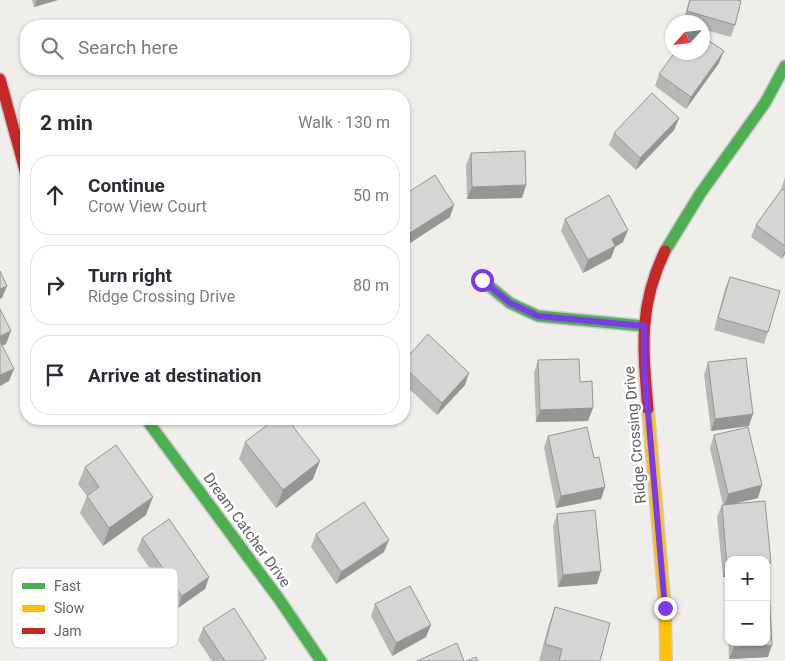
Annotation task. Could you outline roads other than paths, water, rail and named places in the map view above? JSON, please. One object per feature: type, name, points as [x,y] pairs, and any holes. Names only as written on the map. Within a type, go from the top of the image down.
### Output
[{"type":"street","name":"Ridge Crossing Drive","points":[[666,661],[665,608],[644,366],[644,326],[648,298],[671,239],[688,210],[767,101],[785,66]]},
{"type":"street","points":[[0,79],[20,152]]},
{"type":"street","points":[[482,280],[510,303],[538,316],[644,326]]},
{"type":"street","name":"Dream Catcher Drive","points":[[150,425],[259,571],[321,661]]}]
